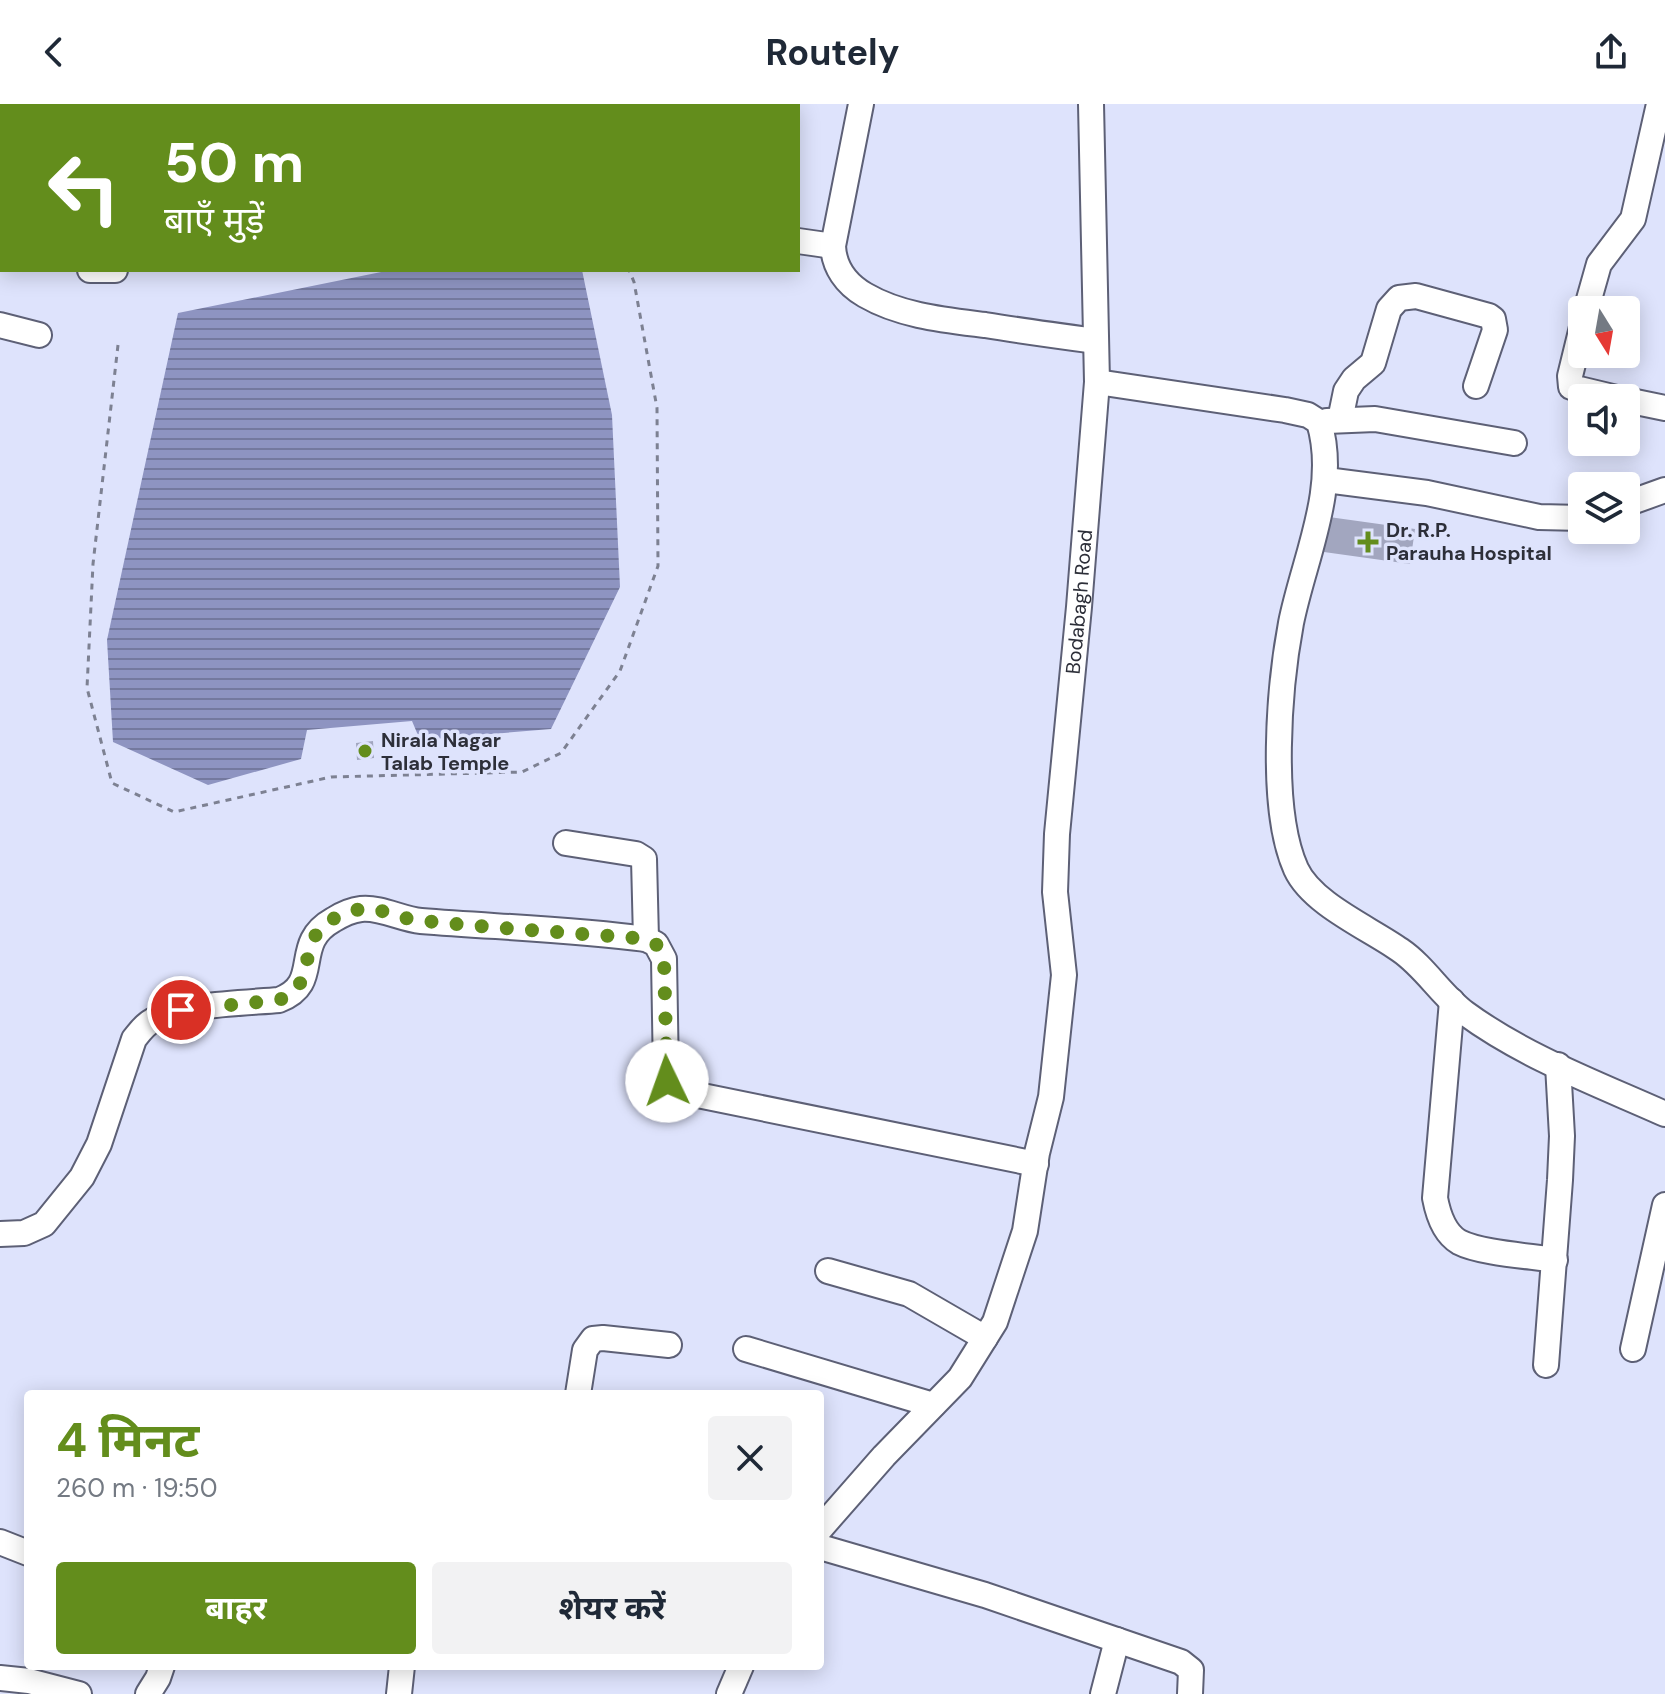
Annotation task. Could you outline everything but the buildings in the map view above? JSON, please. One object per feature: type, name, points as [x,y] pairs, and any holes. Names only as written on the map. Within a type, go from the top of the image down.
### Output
[{"type":"street","points":[[861,104],[833,246],[837,267],[847,281],[863,294],[892,307],[938,319],[1096,341]]},
{"type":"street","name":"Bodabagh Road","points":[[824,1525],[960,1378],[995,1322],[1025,1231],[1051,1097],[1064,975],[1055,892],[1057,834],[1097,382],[1091,104]]},
{"type":"street","points":[[1590,296],[1599,264],[1633,219],[1659,104]]},
{"type":"street","points":[[800,241],[833,246]]},
{"type":"street","points":[[1476,386],[1495,330],[1493,319],[1416,296],[1399,298],[1389,309],[1373,363],[1354,379],[1330,421],[1326,443],[1326,480],[1291,623],[1281,691],[1279,776],[1288,845],[1297,871],[1310,890],[1408,955],[1463,1011],[1497,1035],[1665,1114]]},
{"type":"street","points":[[0,325],[39,335]]},
{"type":"street","points":[[1097,382],[1285,410],[1330,421],[1375,419],[1514,443]]},
{"type":"street","points":[[1640,403],[1665,408]]},
{"type":"street","points":[[1326,480],[1427,493],[1539,517],[1568,518]]},
{"type":"street","points":[[1640,499],[1665,490]]},
{"type":"street","points":[[566,843],[636,854],[644,859],[647,866],[646,939]]},
{"type":"street","points":[[0,1234],[24,1233],[44,1224],[82,1177],[99,1144],[134,1039],[152,1020],[181,1010],[279,1000],[291,995],[299,989],[309,951],[321,928],[347,913],[369,909],[416,920],[646,939],[656,944],[664,959],[666,1075],[673,1090],[1037,1158]]},
{"type":"street","points":[[1452,1001],[1435,1198],[1438,1214],[1458,1241],[1555,1260]]},
{"type":"street","points":[[1546,1365],[1562,1136],[1558,1065]]},
{"type":"street","points":[[1633,1349],[1665,1205]]},
{"type":"street","points":[[828,1271],[909,1294],[985,1338]]},
{"type":"street","points":[[579,1390],[585,1350],[593,1339],[669,1345]]},
{"type":"street","points":[[746,1349],[933,1405]]},
{"type":"street","points":[[0,1542],[24,1551]]},
{"type":"street","points":[[824,1548],[985,1595],[1189,1666],[1192,1676],[1190,1694]]},
{"type":"street","points":[[1103,1694],[1117,1640]]},
{"type":"street","points":[[148,1694],[161,1670]]},
{"type":"street","points":[[399,1694],[402,1670]]},
{"type":"street","points":[[729,1694],[739,1670]]},
{"type":"street","points":[[0,1678],[29,1681],[79,1694]]},
{"type":"path","points":[[118,345],[93,564],[87,688],[112,783],[174,812],[331,777],[522,772],[561,753],[620,671],[658,566],[657,408],[630,272]]},
{"type":"water","points":[[381,272],[582,272],[612,415],[620,587],[551,729],[420,740],[412,721],[307,730],[301,759],[208,785],[113,742],[107,640],[178,313]]},
{"type":"place","name":"Dr. R.P. Parauha Hospital","points":[[1368,542]]},
{"type":"place","name":"Nirala Nagar Talab Temple","points":[[365,751]]},
{"type":"route","points":[[181,1010],[279,1000],[291,995],[299,989],[315,935],[333,919],[360,909],[379,910],[405,919],[646,939],[656,944],[664,959],[667,1081]]}]
